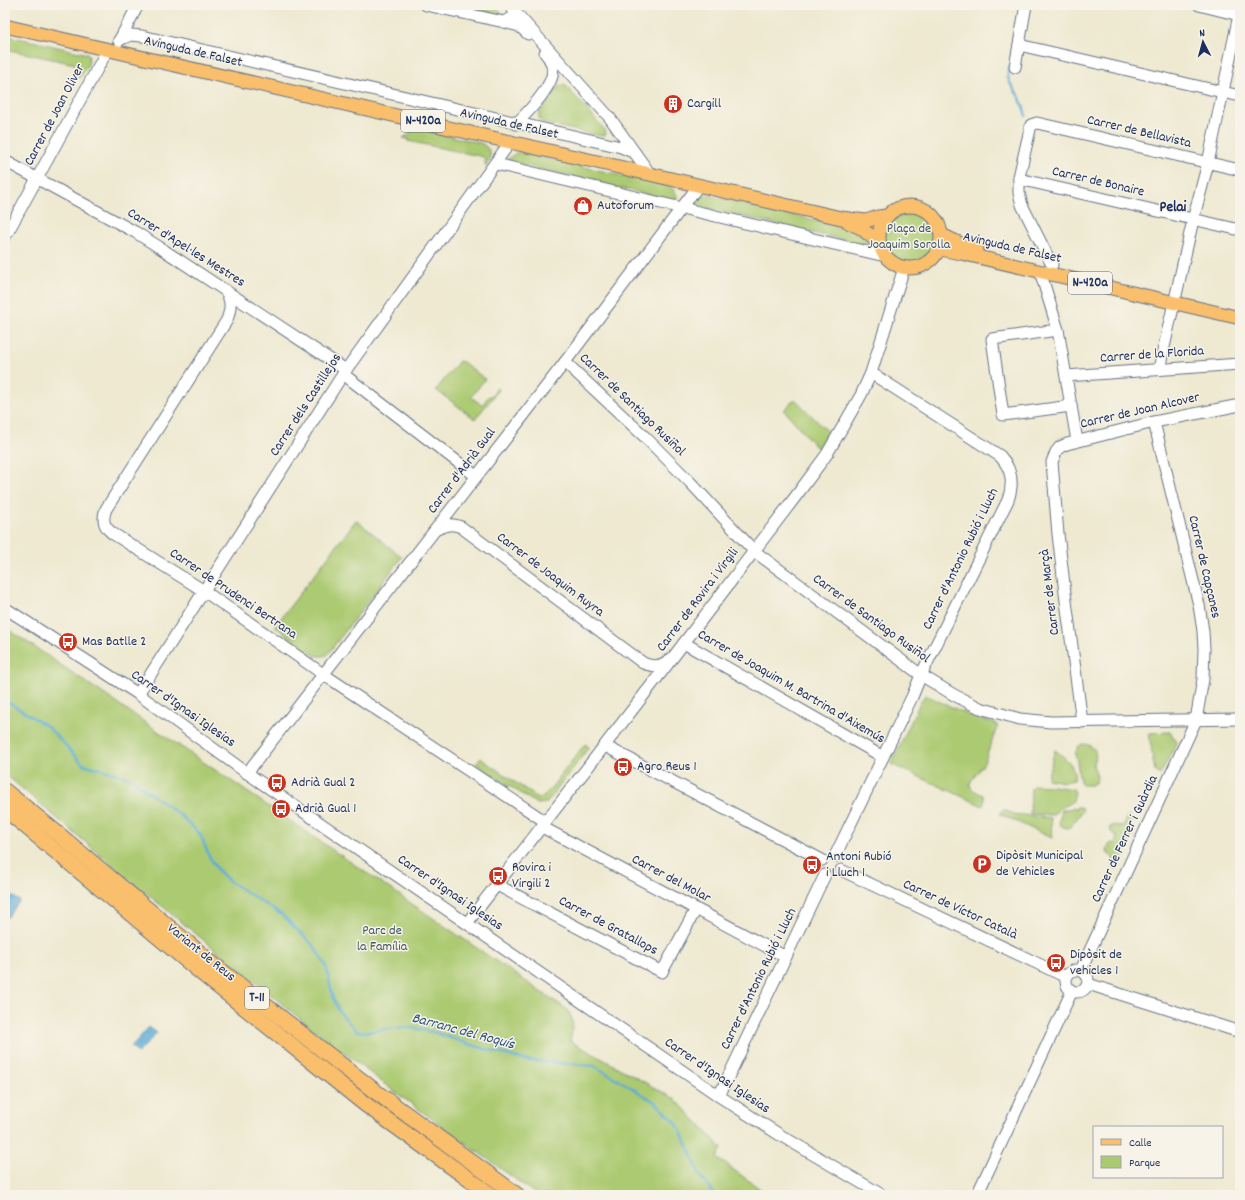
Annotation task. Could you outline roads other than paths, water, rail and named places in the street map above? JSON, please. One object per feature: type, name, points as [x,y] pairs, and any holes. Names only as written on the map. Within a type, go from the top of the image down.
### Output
[{"type":"highway","name":"Variant de Reus","points":[[5,791],[233,979],[376,1092],[517,1195]]},
{"type":"highway","name":"Variant de Reus","points":[[5,809],[204,975],[364,1104],[491,1195]]},
{"type":"main road","name":"Avinguda de Falset","points":[[5,26],[113,46],[699,186],[841,218],[866,221],[887,216]]},
{"type":"main road","name":"N-420a","points":[[887,216],[895,210],[904,207],[912,206],[926,210],[934,217],[940,226],[942,235]]},
{"type":"main road","points":[[879,243],[879,232],[887,216]]},
{"type":"main road","name":"Avinguda de Falset","points":[[841,218],[862,228],[879,243]]},
{"type":"main road","name":"Avinguda de Falset","points":[[942,235],[963,245],[1052,265],[1240,318]]},
{"type":"main road","points":[[904,268],[912,269],[923,266],[932,260],[940,249],[942,235]]},
{"type":"main road","name":"N-420a","points":[[879,243],[889,261],[898,267],[904,268]]},
{"type":"main road","name":"Avinguda de Falset","points":[[940,249],[1175,299],[1240,310]]},
{"type":"street","name":"Carrer de Joan Oliver","points":[[5,237],[113,46],[138,5]]},
{"type":"street","points":[[426,5],[510,10]]},
{"type":"street","points":[[503,5],[510,10],[559,61],[610,118],[650,174]]},
{"type":"street","points":[[1015,67],[1026,5]]},
{"type":"street","points":[[1159,369],[1193,220],[1208,163],[1239,15],[1199,5]]},
{"type":"street","points":[[510,10],[552,62],[553,70],[550,84]]},
{"type":"street","name":"Avinguda de Falset","points":[[113,46],[126,36],[142,36],[620,147],[635,153]]},
{"type":"street","points":[[1019,45],[1240,96]]},
{"type":"street","points":[[516,124],[528,113],[550,84],[560,78],[564,78],[570,80],[635,153]]},
{"type":"street","name":"Carrer de Bellavista","points":[[1019,179],[1031,125],[1037,123],[1240,170]]},
{"type":"street","name":"Carrer dels Castillejos","points":[[138,694],[345,372],[496,164],[511,141]]},
{"type":"street","name":"Carrer d'Apel·les Mestres","points":[[5,161],[135,232],[225,290],[345,372],[476,476]]},
{"type":"street","points":[[496,164],[885,256]]},
{"type":"street","points":[[1019,179],[1019,193],[1022,204],[1052,265]]},
{"type":"street","name":"Carrer de Bonaire","points":[[1019,179],[1240,230]]},
{"type":"street","name":"Carrer d'Adrià Gual","points":[[247,773],[565,362],[699,186]]},
{"type":"street","name":"Carrer de Rovira i Virgili","points":[[467,923],[645,694],[826,454],[861,395],[871,373],[904,268]]},
{"type":"street","points":[[1040,271],[1058,330],[1077,441]]},
{"type":"street","name":"Carrer de Prudenci Bertrana","points":[[225,290],[231,302],[227,320],[109,505],[103,518],[105,526],[112,533],[204,591],[544,824]]},
{"type":"street","name":"Carrer de Prudenci Bertrana","points":[[227,320],[240,310],[244,309],[256,311]]},
{"type":"street","points":[[1058,330],[992,339],[1004,415],[1071,406]]},
{"type":"street","name":"Carrer de Santiago Rusiñol","points":[[565,362],[662,454],[754,551],[921,675],[954,695],[980,708],[1020,719],[1052,722],[1240,719]]},
{"type":"street","name":"Carrer de la Florida","points":[[1066,376],[1240,364]]},
{"type":"street","name":"Carrer d'Antonio Rubió i Lluch","points":[[835,856],[912,697],[921,675],[1008,500],[1012,487],[1009,467],[992,450],[871,373]]},
{"type":"street","name":"Carrer de Joan Alcover","points":[[1053,457],[1060,447],[1077,441],[1154,422],[1240,405]]},
{"type":"street","name":"Carrer de Capçanes","points":[[1154,422],[1199,605],[1203,631],[1204,649],[1202,679],[1196,720]]},
{"type":"street","name":"Carrer de Marçà","points":[[1053,457],[1059,541],[1082,722]]},
{"type":"street","points":[[455,504],[456,520],[461,527]]},
{"type":"street","points":[[436,529],[449,524],[461,527]]},
{"type":"street","name":"Carrer de Joaquim Ruyra","points":[[461,527],[643,663]]},
{"type":"street","name":"Carrer d'Ignasi Iglesias","points":[[5,608],[138,694],[247,773],[719,1096],[780,1135],[882,1195]]},
{"type":"street","name":"Carrer de Joaquim M. Bartrina d'Aixemús","points":[[684,642],[883,757]]},
{"type":"street","points":[[643,663],[656,666],[663,664],[674,656]]},
{"type":"street","points":[[643,663],[648,677],[645,694]]},
{"type":"street","name":"Carrer de Ferrer i Guàrdia","points":[[1082,970],[1196,720]]},
{"type":"street","points":[[605,746],[822,860]]},
{"type":"street","name":"Carrer del Molar","points":[[544,824],[696,909],[786,957]]},
{"type":"street","points":[[826,856],[835,856],[841,862],[841,870],[838,874],[833,876],[825,875],[820,868],[822,860],[826,856]]},
{"type":"street","name":"Carrer de Víctor Català","points":[[841,870],[1066,977]]},
{"type":"street","name":"Carrer d'Antonio Rubió i Lluch","points":[[719,1096],[825,875]]},
{"type":"street","name":"Carrer de Gratallops","points":[[497,885],[662,972],[696,909]]},
{"type":"street","points":[[1082,970],[1087,976],[1088,984],[1086,989],[1077,992],[1072,991],[1066,985],[1066,977],[1072,971],[1082,970]]},
{"type":"street","points":[[1088,984],[1240,1032]]},
{"type":"street","points":[[977,1195],[1072,991]]},
{"type":"water","points":[[9,894],[20,901],[7,918],[5,916],[5,899]]},
{"type":"water","points":[[149,1027],[157,1033],[138,1053],[131,1047]]},
{"type":"waterway","points":[[1009,68],[1008,76],[1011,85],[1021,100],[1026,116]]},
{"type":"waterway","name":"Barranc del Roquís","points":[[5,700],[48,727],[83,764],[128,777],[180,815],[200,834],[209,856],[217,869],[229,881],[282,915],[313,945],[326,966],[333,998],[340,1013],[357,1031],[367,1032],[402,1027],[419,1029],[524,1060],[594,1066],[655,1102],[676,1122],[690,1150],[699,1174],[715,1195]]},
{"type":"place","name":"Cargill","points":[[673,104]]},
{"type":"place","name":"Autoforum","points":[[583,206]]},
{"type":"place","name":"Mas Batlle 2","points":[[68,642]]},
{"type":"place","name":"Agro Reus 1","points":[[623,767]]},
{"type":"place","name":"Adrià Gual 2","points":[[277,783]]},
{"type":"place","name":"Adrià Gual 1","points":[[281,809]]},
{"type":"place","name":"Dipòsit Municipal de Vehicles","points":[[982,864]]},
{"type":"place","name":"Antoni Rubió i Lluch 1","points":[[812,865]]},
{"type":"place","name":"Rovira i Virgili 2","points":[[498,876]]},
{"type":"place","name":"Dipòsit de vehicles 1","points":[[1056,963]]},
{"type":"district","name":"Pelai","points":[[1173,208]]},
{"type":"park label","name":"Plaça de Joaquim Sorolla","points":[[909,238]]},
{"type":"park label","name":"Parc de la Família","points":[[382,940]]}]
